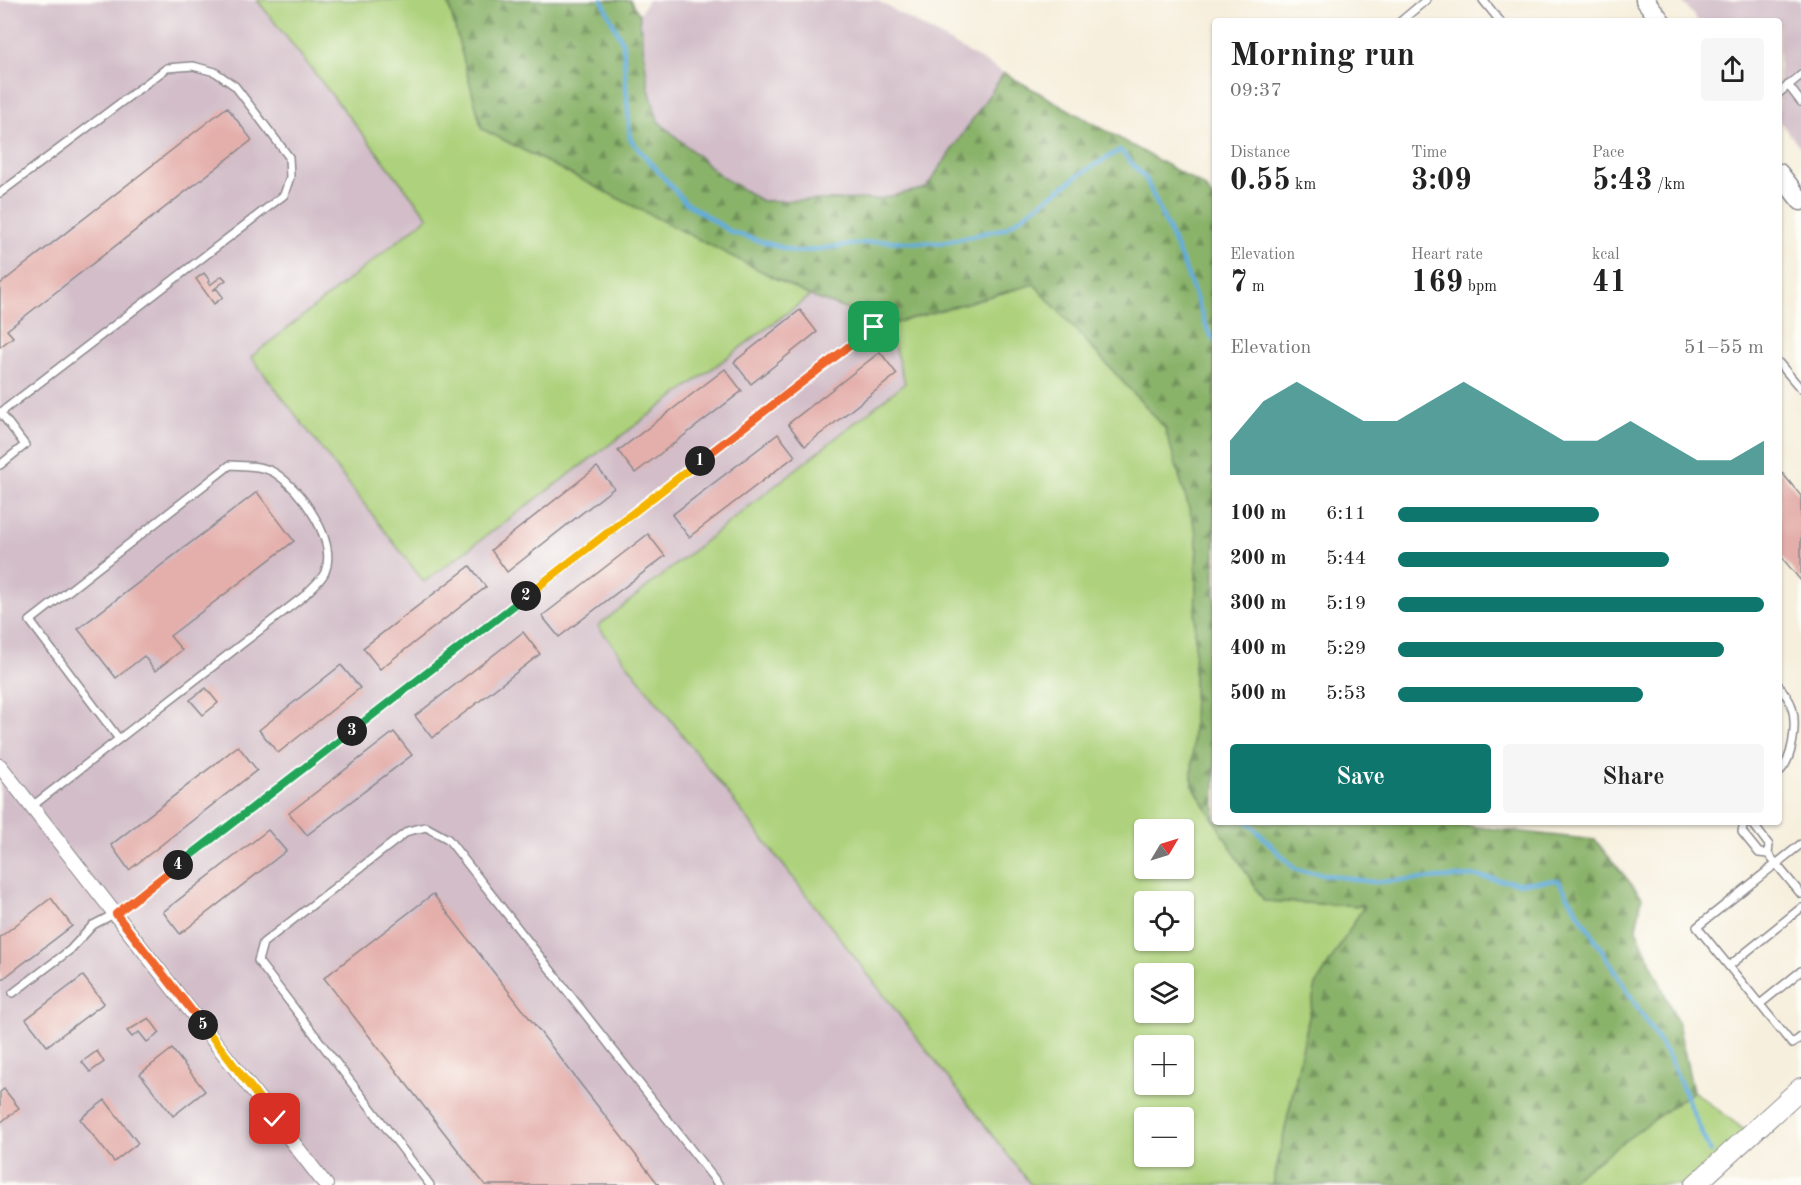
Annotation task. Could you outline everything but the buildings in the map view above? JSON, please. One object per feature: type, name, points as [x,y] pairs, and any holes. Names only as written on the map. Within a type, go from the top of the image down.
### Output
[{"type":"main road","points":[[1695,1185],[1801,1089]]},
{"type":"street","points":[[1645,0],[1659,18]]},
{"type":"street","points":[[1782,177],[1801,201]]},
{"type":"street","points":[[0,766],[326,1185]]},
{"type":"lane","points":[[1405,18],[1426,0]]},
{"type":"lane","points":[[1483,0],[1498,18]]},
{"type":"lane","points":[[0,193],[166,68],[193,66],[215,72],[235,86],[289,157],[290,177],[284,195],[0,412],[25,445],[0,465]]},
{"type":"lane","points":[[1782,90],[1801,75]]},
{"type":"lane","points":[[1788,85],[1801,102]]},
{"type":"lane","points":[[13,993],[70,950],[93,925],[116,914],[874,327]]},
{"type":"lane","points":[[1782,367],[1801,389]]},
{"type":"lane","points":[[31,807],[119,739],[304,596],[325,572],[327,551],[319,524],[300,494],[275,473],[258,467],[230,465],[30,621],[119,739]]},
{"type":"lane","points":[[1782,690],[1792,705],[1794,717],[1788,763],[1782,769]]},
{"type":"lane","points":[[1743,825],[1742,832],[1759,853],[1768,854]]},
{"type":"lane","points":[[1754,825],[1769,845],[1768,854],[1801,894]]},
{"type":"lane","points":[[430,1185],[258,961],[263,943],[408,831],[426,827],[448,839],[719,1185]]},
{"type":"lane","points":[[1801,844],[1697,927],[1792,1044],[1801,1037]]},
{"type":"lane","points":[[1729,966],[1801,908]]},
{"type":"lane","points":[[1760,1004],[1801,971]]},
{"type":"shaded area","points":[[0,0],[257,0],[428,217],[251,357],[424,582],[810,296],[888,325],[905,383],[598,626],[1031,1185],[0,1185]]},
{"type":"shaded area","points":[[648,0],[876,0],[1004,73],[926,188],[878,199],[762,201],[722,177],[658,121],[648,85],[639,14]]},
{"type":"shaded area","points":[[1681,0],[1801,0],[1801,148],[1782,125],[1782,18],[1696,18]]},
{"type":"green space","points":[[257,0],[443,0],[449,5],[482,129],[810,296],[424,582],[251,357],[428,217]]},
{"type":"green space","points":[[443,0],[630,0],[639,14],[648,85],[658,121],[722,177],[762,201],[878,199],[926,188],[1004,73],[1204,186],[1212,197],[1212,817],[1192,784],[1197,535],[1165,428],[1034,284],[888,325],[810,296],[482,129],[449,5]]},
{"type":"green space","points":[[1034,284],[1165,428],[1197,535],[1192,784],[1212,816],[1212,825],[1217,825],[1264,901],[1364,906],[1316,985],[1273,1185],[1031,1185],[598,626],[905,383],[888,325]]},
{"type":"green space","points":[[1217,825],[1459,825],[1595,840],[1642,897],[1636,929],[1678,1024],[1693,1091],[1564,1185],[1273,1185],[1316,985],[1364,906],[1264,901]]},
{"type":"green space","points":[[1693,1091],[1759,1141],[1703,1185],[1564,1185]]},
{"type":"waterway","points":[[602,0],[623,44],[630,139],[685,202],[731,232],[796,252],[880,241],[940,243],[1006,228],[1082,173],[1120,150],[1146,179],[1212,337]]},
{"type":"waterway","points":[[1251,825],[1296,870],[1373,882],[1474,876],[1519,883],[1558,880],[1670,1059],[1710,1152]]},
{"type":"route","points":[[275,1119],[116,914],[874,327]]}]
